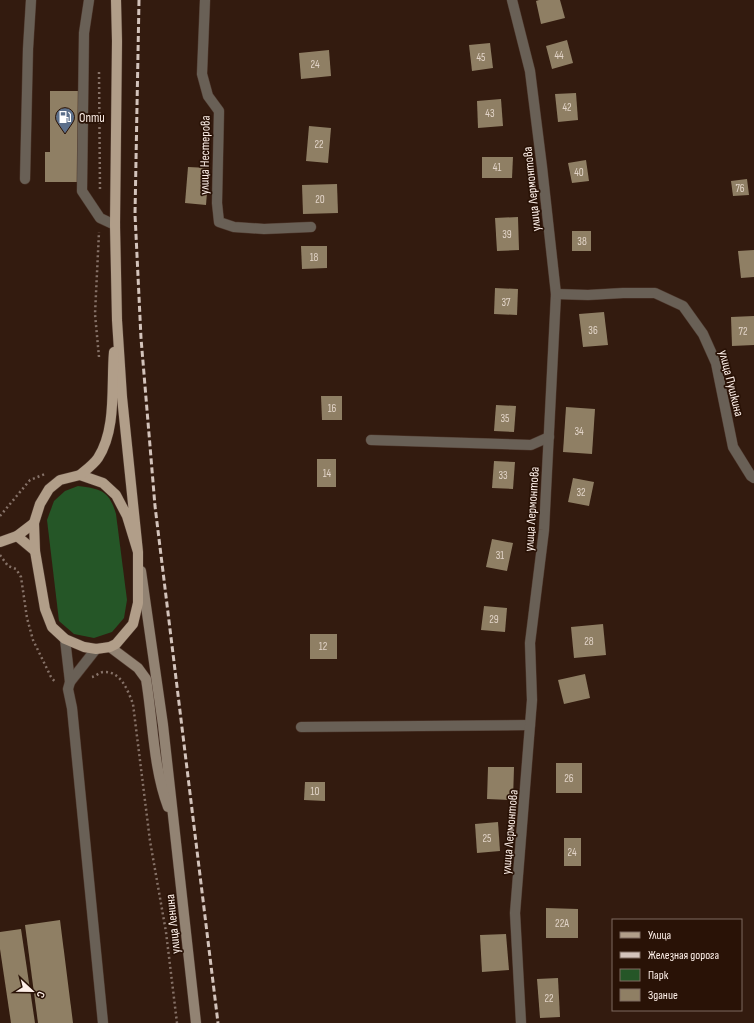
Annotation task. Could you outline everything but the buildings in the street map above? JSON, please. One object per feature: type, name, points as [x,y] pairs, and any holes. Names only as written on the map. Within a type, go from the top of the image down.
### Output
[{"type":"main road","points":[[116,0],[115,225],[117,320],[122,397],[138,552],[138,603],[133,624],[116,644],[110,647],[96,649],[84,647],[65,639],[52,627],[45,609],[35,551],[34,523],[40,504],[49,489],[60,480],[80,475],[98,459],[106,442],[112,412],[112,371],[117,320]]},
{"type":"main road","points":[[80,475],[103,483],[116,495],[127,516],[138,552]]},
{"type":"main road","points":[[0,542],[17,536],[34,523]]},
{"type":"main road","points":[[17,536],[35,551]]},
{"type":"street","points":[[25,179],[30,0]]},
{"type":"street","points":[[89,0],[84,33],[82,191],[100,218],[115,225]]},
{"type":"street","name":"улица Нестерова","points":[[205,0],[202,74],[208,96],[219,111],[217,203],[219,222],[234,227],[264,229],[311,227]]},
{"type":"street","name":"улица Лермонтова","points":[[512,0],[530,71],[556,294],[544,530],[530,643],[532,700],[515,913],[521,1023]]},
{"type":"street","name":"улица Пушкина","points":[[556,294],[588,296],[655,293],[683,306],[703,334],[716,363],[733,447],[751,476],[754,478]]},
{"type":"street","points":[[372,440],[531,445],[549,437]]},
{"type":"street","points":[[138,552],[163,725],[174,822]]},
{"type":"street","points":[[65,639],[103,1023]]},
{"type":"street","points":[[110,647],[138,668],[146,679],[163,794],[174,822]]},
{"type":"street","points":[[69,685],[96,649]]},
{"type":"street","points":[[301,727],[530,725]]},
{"type":"street","name":"улица Ленина","points":[[174,822],[196,1023]]},
{"type":"path","points":[[0,555],[8,566],[16,569],[21,577],[25,596],[27,618],[33,640],[51,677],[58,685],[69,685]]},
{"type":"path","points":[[88,679],[103,672],[112,674],[125,684],[133,704],[150,841],[166,932],[177,1023]]},
{"type":"green space","points":[[78,486],[93,488],[103,492],[113,506],[116,514],[127,600],[124,618],[112,632],[94,638],[74,634],[59,621],[47,520],[54,501],[65,491]]},
{"type":"railway","points":[[139,0],[135,214],[141,338],[155,506],[218,1023]]},
{"type":"place","name":"Опти","points":[[65,134]]}]
